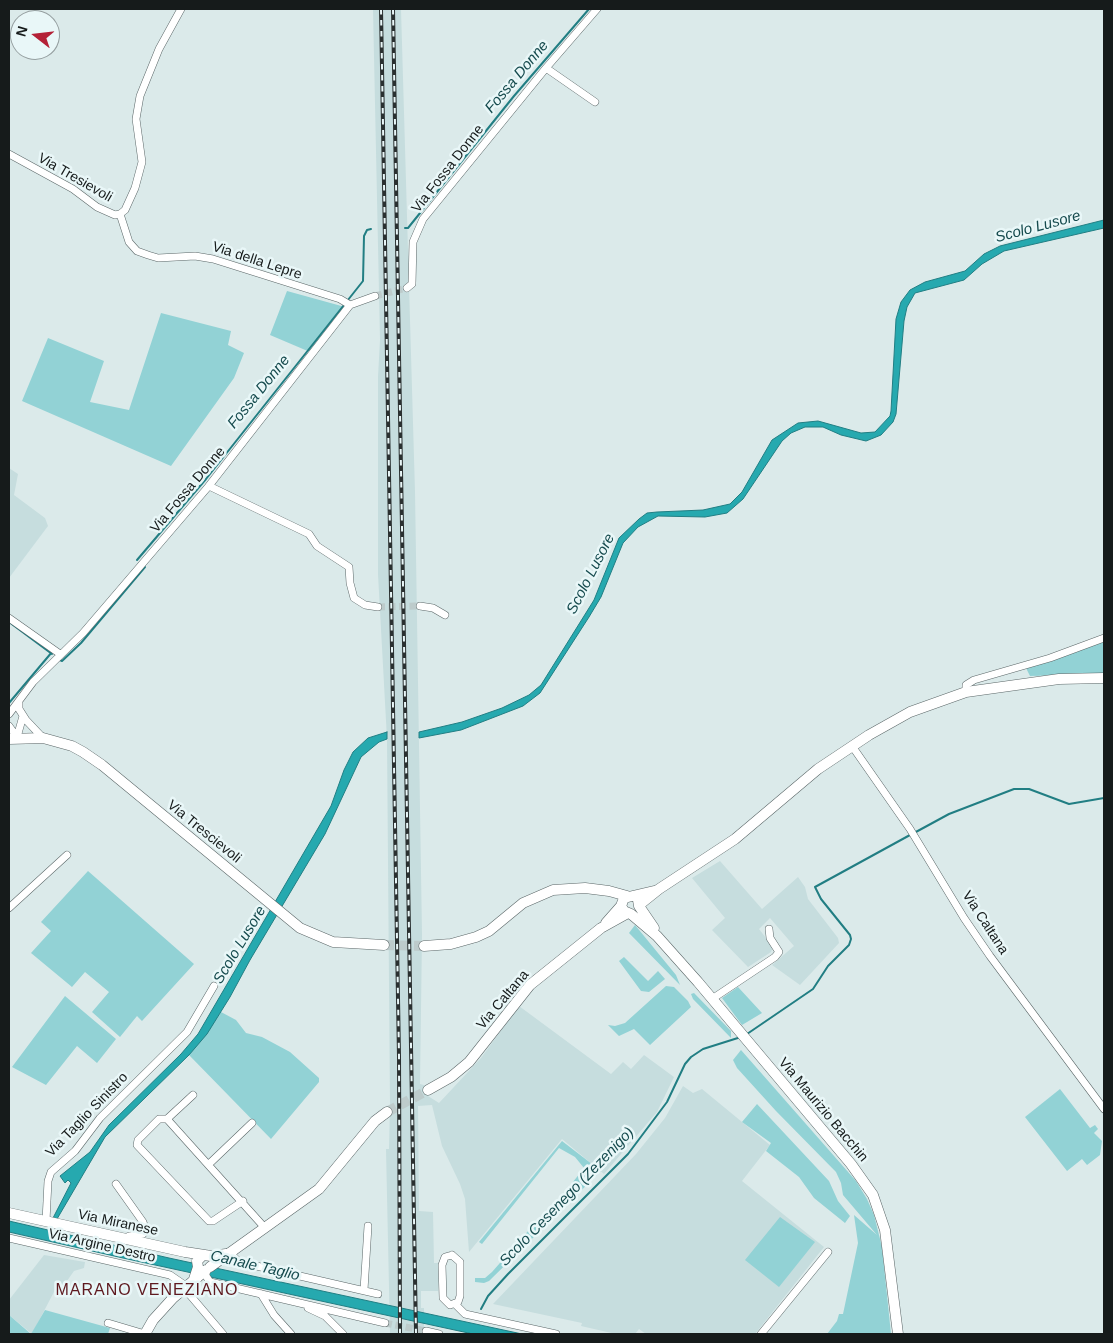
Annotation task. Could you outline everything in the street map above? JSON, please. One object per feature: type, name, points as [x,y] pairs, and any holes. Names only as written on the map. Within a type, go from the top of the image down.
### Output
[{"type":"main road","name":"Via Caltana","points":[[428,1090],[459,1072],[496,1030],[530,985],[630,905],[659,889],[735,839],[795,787],[852,746],[910,712],[966,692],[1059,679],[1104,678]]},
{"type":"main road","name":"Via Trescievoli","points":[[13,738],[43,738],[72,746],[102,765],[287,918],[308,932],[333,942],[384,945]]},
{"type":"main road","name":"Via Maurizio Bacchin","points":[[424,946],[451,944],[476,938],[524,903],[553,890],[573,887],[599,890],[630,905],[736,1026],[851,1164],[873,1195],[885,1230],[898,1334]]},
{"type":"main road","points":[[145,1334],[161,1310],[188,1284],[202,1263],[228,1253],[319,1189],[375,1121],[387,1112]]},
{"type":"main road","points":[[9,1213],[46,1221]]},
{"type":"main road","name":"Via Miranese","points":[[46,1221],[126,1239],[202,1263]]},
{"type":"street","name":"Via Tresievoli","points":[[9,154],[73,189],[97,207],[115,214],[120,214],[125,210],[135,188],[142,162],[136,119],[140,96],[159,48],[181,9]]},
{"type":"street","name":"Via Fossa Donne","points":[[407,288],[412,284],[413,242],[423,219],[546,68],[598,9]]},
{"type":"street","points":[[546,68],[595,102]]},
{"type":"street","name":"Via della Lepre","points":[[120,214],[129,242],[137,251],[158,258],[195,256],[213,259],[340,299],[349,304]]},
{"type":"street","points":[[349,304],[375,296]]},
{"type":"street","name":"Via Fossa Donne","points":[[9,714],[19,703],[32,682],[83,633],[209,486],[349,304]]},
{"type":"street","points":[[209,486],[309,534],[317,546],[349,567],[354,598],[365,605],[378,607]]},
{"type":"street","points":[[420,606],[433,608],[445,615]]},
{"type":"street","points":[[9,618],[60,654]]},
{"type":"street","name":"Via Caltana","points":[[966,692],[966,685],[974,680],[1050,658],[1104,638]]},
{"type":"street","points":[[19,703],[23,716],[43,738]]},
{"type":"street","points":[[13,738],[23,716]]},
{"type":"street","points":[[9,726],[13,738]]},
{"type":"street","name":"Via Caltana","points":[[852,746],[910,829],[990,956],[1104,1109]]},
{"type":"street","points":[[9,908],[67,855]]},
{"type":"street","points":[[712,999],[775,957],[779,952],[770,938],[768,929]]},
{"type":"street","name":"Via Taglio Sinistro","points":[[46,1221],[48,1181],[51,1172],[76,1151],[100,1118],[187,1032],[214,986]]},
{"type":"street","points":[[192,1095],[167,1119],[159,1119],[138,1140],[137,1145],[209,1221],[243,1201]]},
{"type":"street","points":[[167,1119],[243,1201],[265,1228]]},
{"type":"street","points":[[209,1164],[252,1123]]},
{"type":"street","points":[[116,1184],[145,1228],[143,1234],[129,1236],[126,1239]]},
{"type":"street","points":[[364,1290],[368,1226]]},
{"type":"street","name":"Via Argine Destro","points":[[9,1238],[170,1275],[188,1284],[223,1334]]},
{"type":"street","points":[[761,1334],[828,1252]]},
{"type":"street","points":[[228,1253],[239,1262],[378,1294]]},
{"type":"street","points":[[455,1304],[460,1296],[460,1265],[459,1259],[452,1255],[445,1257],[442,1262],[442,1296],[446,1303],[455,1304],[465,1314],[556,1334]]},
{"type":"street","points":[[202,1263],[210,1282],[385,1323]]},
{"type":"street","points":[[261,1294],[274,1315],[292,1334]]},
{"type":"street","points":[[306,1304],[306,1307],[325,1316],[343,1334]]},
{"type":"street","points":[[108,1322],[145,1334]]},
{"type":"street","points":[[426,1331],[439,1334]]},
{"type":"shaded area","points":[[373,9],[401,9],[415,492],[422,935],[420,1084],[427,1086],[428,1096],[439,1103],[481,1058],[519,1006],[611,1074],[623,1062],[631,1069],[644,1055],[674,1077],[657,1112],[604,1174],[562,1139],[469,1252],[465,1199],[460,1184],[442,1146],[432,1105],[418,1106],[419,1211],[433,1212],[434,1263],[438,1263],[438,1291],[421,1291],[421,1308],[424,1308],[424,1334],[390,1334],[386,1149],[389,1149],[390,1106],[387,739],[378,574],[378,377],[380,340]]},
{"type":"shaded area","points":[[1104,220],[1104,228],[1004,251],[982,264],[964,280],[915,293],[907,307],[904,321],[896,414],[893,422],[881,435],[866,441],[841,435],[823,427],[805,427],[791,433],[782,441],[743,499],[727,513],[705,517],[658,516],[638,527],[623,543],[601,597],[540,693],[523,706],[461,730],[419,738],[419,732],[462,722],[502,708],[529,695],[541,685],[594,600],[619,538],[647,513],[703,510],[730,504],[742,492],[772,440],[798,423],[818,421],[861,433],[875,432],[890,416],[896,319],[901,302],[910,290],[925,282],[965,271],[984,254],[1000,246]]},
{"type":"shaded area","points":[[287,291],[345,307],[310,352],[270,335]]},
{"type":"shaded area","points":[[161,313],[231,331],[228,345],[244,353],[234,378],[171,466],[22,401],[48,338],[104,361],[90,402],[129,410]]},
{"type":"shaded area","points":[[9,468],[18,474],[14,495],[45,518],[48,526],[9,578]]},
{"type":"shaded area","points":[[1104,640],[1104,674],[1030,676],[1026,668]]},
{"type":"shaded area","points":[[387,732],[387,739],[379,742],[361,757],[325,834],[207,1034],[189,1055],[105,1137],[57,1219],[53,1218],[71,1183],[68,1180],[65,1183],[60,1176],[90,1152],[109,1125],[181,1054],[198,1034],[331,806],[344,770],[353,752],[368,738]]},
{"type":"shaded area","points":[[720,861],[762,909],[798,877],[805,887],[808,899],[838,938],[839,943],[800,985],[772,965],[794,946],[770,918],[759,929],[773,947],[771,952],[748,967],[712,930],[725,918],[692,878]]},
{"type":"shaded area","points":[[88,871],[194,964],[142,1021],[137,1016],[120,1037],[92,1012],[109,992],[85,972],[72,987],[31,953],[51,931],[41,922]]},
{"type":"shaded area","points":[[635,925],[676,975],[680,985],[629,933]]},
{"type":"shaded area","points":[[624,957],[648,981],[658,971],[665,979],[649,992],[641,991],[619,961]]},
{"type":"shaded area","points":[[666,986],[674,987],[688,1001],[691,1007],[650,1045],[634,1029],[619,1036],[608,1025],[615,1026],[625,1023]]},
{"type":"shaded area","points":[[738,987],[762,1013],[742,1025],[722,998]]},
{"type":"shaded area","points":[[694,993],[731,1031],[731,1038],[693,999],[691,994]]},
{"type":"shaded area","points":[[65,996],[116,1039],[97,1063],[77,1046],[46,1085],[12,1067]]},
{"type":"shaded area","points":[[221,1012],[236,1020],[246,1033],[262,1037],[290,1052],[319,1078],[319,1082],[271,1139],[189,1055]]},
{"type":"shaded area","points":[[741,1050],[856,1181],[867,1199],[874,1215],[882,1247],[891,1334],[827,1334],[837,1321],[839,1314],[843,1314],[858,1243],[854,1215],[877,1235],[843,1195],[841,1183],[836,1172],[737,1068],[733,1060]]},
{"type":"shaded area","points":[[683,1086],[693,1093],[702,1089],[770,1145],[742,1181],[824,1247],[755,1334],[646,1334],[639,1329],[635,1334],[616,1334],[581,1326],[582,1323],[493,1304],[636,1154],[665,1118]]},
{"type":"shaded area","points":[[1060,1089],[1090,1128],[1095,1125],[1098,1129],[1094,1133],[1102,1141],[1100,1155],[1087,1165],[1082,1159],[1067,1171],[1025,1117]]},
{"type":"shaded area","points":[[757,1104],[829,1181],[838,1201],[850,1216],[845,1223],[814,1198],[799,1177],[766,1151],[771,1143],[742,1122]]},
{"type":"shaded area","points":[[562,1141],[601,1171],[489,1281],[484,1283],[475,1282],[475,1278],[485,1278],[492,1272],[536,1222],[539,1225],[584,1168],[575,1157],[559,1148],[482,1244],[479,1242]]},
{"type":"shaded area","points":[[780,1217],[815,1242],[779,1287],[745,1260]]},
{"type":"shaded area","points":[[9,1221],[169,1258],[522,1334],[473,1334],[123,1258],[9,1232]]},
{"type":"shaded area","points":[[44,1255],[85,1262],[84,1268],[74,1271],[62,1288],[56,1288],[32,1334],[9,1315],[9,1300]]},
{"type":"shaded area","points":[[45,1310],[110,1328],[108,1334],[31,1334]]},
{"type":"shaded area","points":[[9,1315],[31,1334],[9,1334]]},
{"type":"waterway","name":"Fossa Donne","points":[[405,228],[408,228],[514,96],[589,9]]},
{"type":"waterway","name":"Fossa Donne","points":[[137,560],[206,479],[363,281],[364,236],[367,230],[371,229]]},
{"type":"waterway","points":[[60,660],[62,661],[81,643],[145,567]]},
{"type":"waterway","points":[[9,622],[52,654]]},
{"type":"waterway","points":[[9,703],[52,652]]},
{"type":"waterway","name":"Scolo Cesenego (Zezenigo)","points":[[914,833],[949,814],[1014,789],[1029,789],[1069,804],[1104,798]]},
{"type":"waterway","name":"Scolo Cesenego (Zezenigo)","points":[[747,1034],[813,989],[828,966],[849,945],[850,935],[821,899],[815,887],[910,835]]},
{"type":"waterway","name":"Scolo Cesenego (Zezenigo)","points":[[481,1309],[488,1296],[508,1274],[628,1154],[667,1102],[685,1064],[691,1057],[703,1049],[741,1037]]},
{"type":"tunnel","points":[[375,296],[407,288]]},
{"type":"tunnel","points":[[378,607],[420,606]]},
{"type":"tunnel","points":[[384,945],[424,946]]},
{"type":"tunnel","points":[[387,1112],[428,1090]]},
{"type":"tunnel","points":[[385,1323],[426,1331]]},
{"type":"railway","points":[[381,9],[399,1056],[400,1334]]},
{"type":"railway","points":[[393,9],[416,1334]]},
{"type":"district","name":"MARANO VENEZIANO","points":[[147,1291]]},
{"type":"water label","name":"Scolo Lusore","points":[[1038,227]]},
{"type":"water label","name":"Scolo Lusore","points":[[591,574]]},
{"type":"water label","name":"Scolo Lusore","points":[[240,945]]},
{"type":"water label","name":"Canale Taglio","points":[[255,1266]]}]
